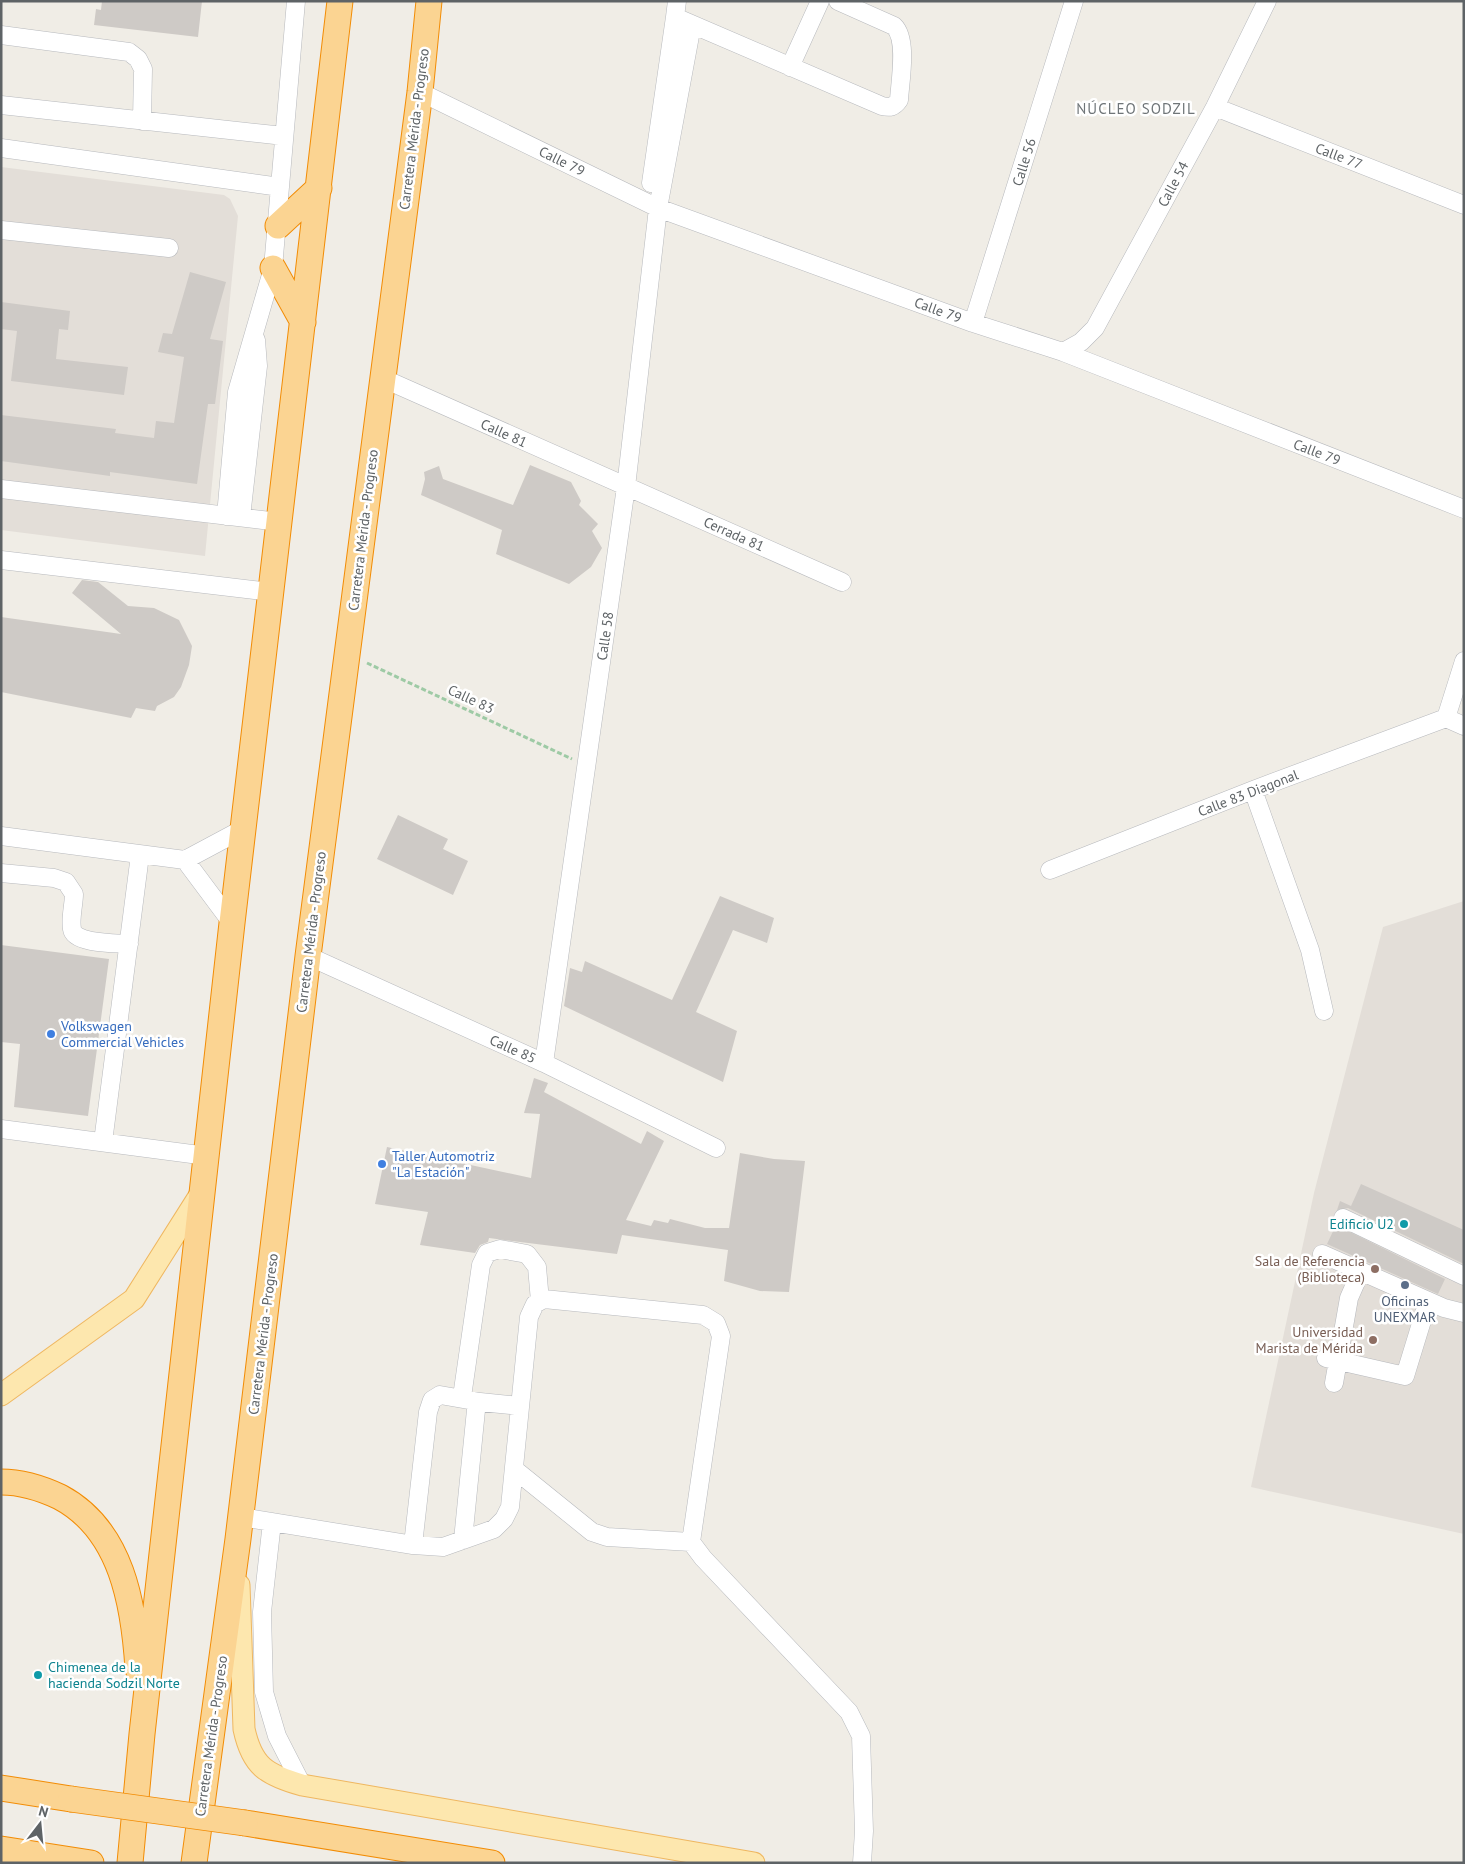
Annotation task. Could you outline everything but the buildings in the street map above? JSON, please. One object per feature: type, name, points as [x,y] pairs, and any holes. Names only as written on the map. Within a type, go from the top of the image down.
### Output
[{"type":"highway","name":"Carretera Mérida - Progreso","points":[[194,1863],[239,1528],[308,956],[420,92],[430,1]]},
{"type":"highway","points":[[130,1863],[142,1734],[232,923],[339,4]]},
{"type":"highway","points":[[278,226],[319,188]]},
{"type":"highway","points":[[274,268],[303,322]]},
{"type":"highway","points":[[1,1482],[25,1484],[48,1491],[71,1503],[93,1521],[104,1535],[115,1555],[124,1581],[136,1638],[142,1734]]},
{"type":"highway","points":[[4,1788],[245,1823],[492,1863]]},
{"type":"highway","points":[[1,1849],[91,1863]]},
{"type":"main road","points":[[1,1396],[134,1298],[203,1190]]},
{"type":"main road","points":[[239,1528],[244,1729],[248,1750],[265,1770],[282,1779],[302,1785],[754,1863]]},
{"type":"street","points":[[233,516],[237,392],[243,366],[256,332],[274,268],[296,1]]},
{"type":"street","points":[[790,67],[820,1]]},
{"type":"street","points":[[676,9],[692,25],[882,106],[890,108],[895,106],[899,100],[902,41],[899,30],[838,1]]},
{"type":"street","name":"Calle 56","points":[[973,323],[1074,1]]},
{"type":"street","name":"Calle 54","points":[[1063,352],[1081,342],[1095,328],[1215,107],[1267,1]]},
{"type":"street","points":[[653,206],[676,9]]},
{"type":"street","points":[[653,206],[692,25]]},
{"type":"street","points":[[1,34],[129,52],[138,59],[142,68],[142,121]]},
{"type":"street","name":"Calle 79","points":[[420,92],[653,206],[973,323],[1063,352],[1464,510]]},
{"type":"street","points":[[1,105],[284,136]]},
{"type":"street","name":"Calle 77","points":[[1215,107],[1464,204]]},
{"type":"street","points":[[1,148],[280,187]]},
{"type":"street","name":"Calle 58","points":[[544,1063],[626,487],[653,206]]},
{"type":"street","points":[[1,230],[169,248]]},
{"type":"street","name":"Calle 81","points":[[382,378],[626,487]]},
{"type":"street","name":"Cerrada 81","points":[[626,487],[842,582]]},
{"type":"street","points":[[1,489],[279,522]]},
{"type":"street","points":[[1,560],[271,592]]},
{"type":"street","points":[[1464,660],[1446,718],[1464,726]]},
{"type":"street","name":"Calle 83 Diagonal","points":[[1050,870],[1253,790],[1446,718]]},
{"type":"street","points":[[1253,790],[1310,950],[1324,1011]]},
{"type":"street","points":[[1,836],[186,860],[243,830]]},
{"type":"street","points":[[103,1142],[140,855]]},
{"type":"street","points":[[186,860],[232,923]]},
{"type":"street","points":[[1,873],[54,878],[66,882],[74,894],[72,930],[75,936],[85,940],[128,944]]},
{"type":"street","name":"Calle 85","points":[[308,956],[544,1063],[716,1148]]},
{"type":"street","points":[[1,1129],[207,1156]]},
{"type":"street","points":[[1343,1218],[1464,1276]]},
{"type":"street","points":[[462,1397],[481,1265],[487,1253],[500,1249],[527,1254],[537,1267],[540,1301]]},
{"type":"street","points":[[1322,1254],[1360,1273],[1444,1308],[1464,1313]]},
{"type":"street","points":[[1334,1383],[1349,1298],[1360,1273]]},
{"type":"street","points":[[239,1528],[272,1522],[413,1545],[443,1546],[494,1529],[504,1519],[510,1507],[529,1317],[535,1304],[544,1299],[703,1315],[716,1322],[721,1336],[691,1542],[703,1558],[849,1712],[861,1736],[864,1831],[862,1863]]},
{"type":"street","points":[[1326,1358],[1405,1376],[1428,1301]]},
{"type":"street","points":[[413,1545],[428,1412],[432,1400],[440,1395],[520,1406]]},
{"type":"street","points":[[463,1540],[476,1410],[480,1402]]},
{"type":"street","points":[[514,1469],[592,1532],[607,1537],[691,1542]]},
{"type":"street","points":[[272,1522],[262,1612],[264,1692],[277,1736],[302,1785]]},
{"type":"path","name":"Calle 83","points":[[347,654],[586,765]]},
{"type":"shaded area","points":[[1,167],[224,195],[230,199],[238,216],[205,556],[1,530]]},
{"type":"shaded area","name":"Universidad Marista de Mérida","points":[[1464,901],[1464,1534],[1251,1487],[1314,1193],[1383,927]]},
{"type":"place","name":"Volkswagen Commercial Vehicles","points":[[51,1034]]},
{"type":"place","name":"Taller Automotriz \"La Estación\"","points":[[382,1164]]},
{"type":"place","name":"Edificio U2","points":[[1404,1224]]},
{"type":"place","name":"Sala de Referencia (Biblioteca)","points":[[1375,1269]]},
{"type":"place","name":"Oficinas UNEXMAR","points":[[1405,1285]]},
{"type":"place","name":"Universidad Marista de Mérida","points":[[1373,1340]]},
{"type":"place","name":"Chimenea de la hacienda Sodzil Norte","points":[[38,1675]]},
{"type":"district","name":"NÚCLEO SODZIL","points":[[1136,108]]}]
